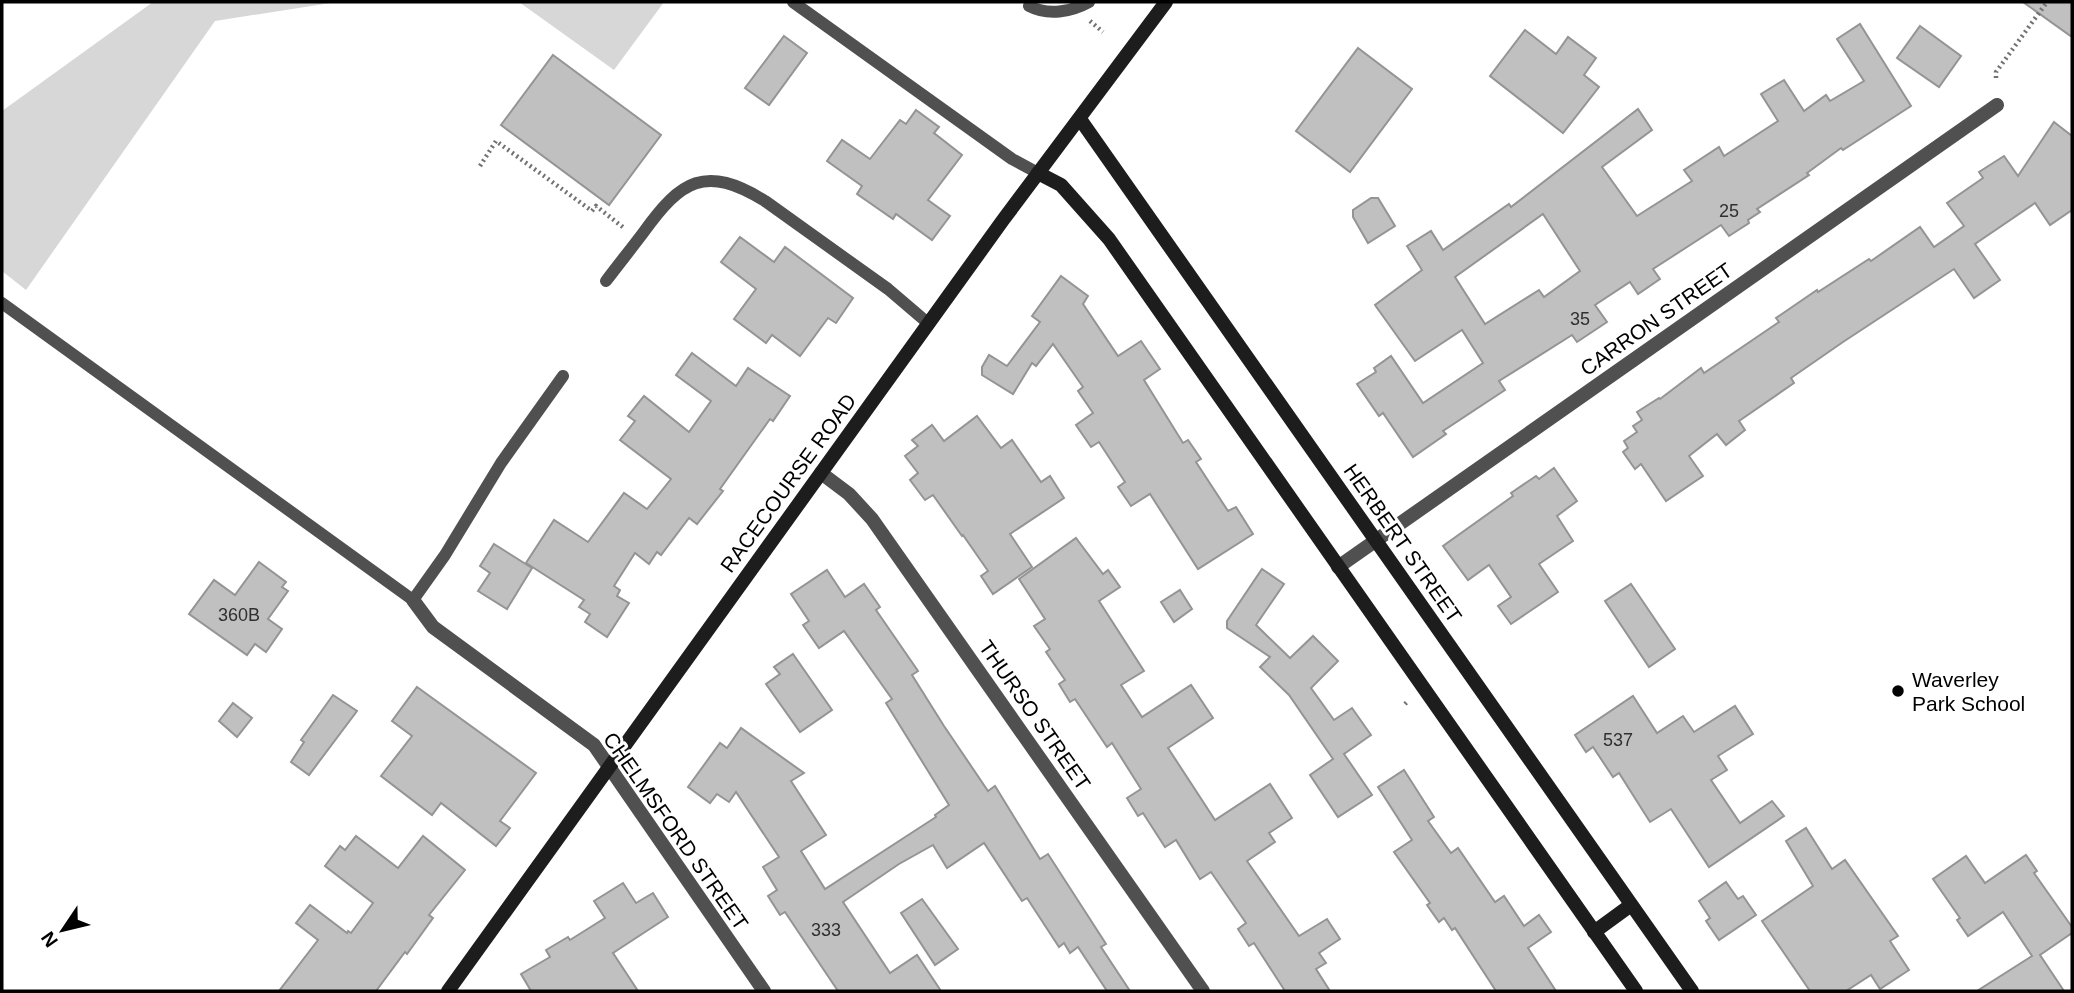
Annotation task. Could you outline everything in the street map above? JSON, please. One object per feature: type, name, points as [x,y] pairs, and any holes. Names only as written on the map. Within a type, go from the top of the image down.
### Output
[{"type":"street","name":"RACECOURSE ROAD","points":[[448,991],[1038,173],[1166,2]]},
{"type":"street","name":"CARRON STREET","points":[[1338,567],[1997,105]]},
{"type":"street","name":"HERBERT STREET","points":[[1080,120],[1692,991]]},
{"type":"street","points":[[1038,173],[1061,185],[1109,239],[1636,991]]},
{"type":"street","name":"THURSO STREET","points":[[821,473],[849,494],[872,519],[1203,991]]},
{"type":"street","name":"CHELMSFORD STREET","points":[[414,600],[433,628],[594,745],[764,991]]},
{"type":"street","points":[[1594,932],[1631,905]]},
{"type":"lane","points":[[793,2],[1012,159],[1038,173]]},
{"type":"lane","points":[[1029,6],[1045,12],[1081,6],[1089,2]]},
{"type":"lane","points":[[606,281],[661,206],[675,193],[695,183],[716,180],[738,186],[765,201],[888,289],[929,324]]},
{"type":"lane","points":[[2,303],[414,600],[501,463],[564,376]]},
{"type":"path","points":[[1996,78],[1996,72],[2047,2]]},
{"type":"path","points":[[1089,20],[1103,32]]},
{"type":"path","points":[[480,166],[496,141],[592,211],[596,206],[625,228]]},
{"type":"shaded area","points":[[153,2],[337,2],[215,21],[26,290],[2,271],[2,111]]},
{"type":"shaded area","points":[[519,2],[664,2],[614,70]]},
{"type":"building","points":[[2023,2],[2072,2],[2072,37]]},
{"type":"building","points":[[1860,24],[1911,106],[1843,150],[1841,148],[1807,173],[1809,175],[1757,209],[1760,212],[1748,220],[1749,223],[1729,236],[1721,225],[1653,269],[1660,279],[1638,294],[1630,282],[1595,305],[1607,322],[1577,342],[1572,335],[1499,381],[1505,390],[1443,431],[1446,434],[1413,457],[1383,413],[1379,416],[1357,384],[1376,372],[1374,368],[1391,356],[1423,403],[1483,363],[1462,330],[1415,361],[1375,305],[1422,270],[1407,246],[1431,231],[1443,250],[1509,204],[1511,207],[1638,109],[1652,130],[1602,167],[1637,216],[1692,181],[1684,170],[1719,147],[1724,156],[1778,121],[1761,94],[1784,80],[1804,111],[1826,95],[1830,101],[1864,81],[1837,39]],"holes":[[[1543,214],[1580,271],[1544,297],[1539,290],[1485,324],[1455,277]]]},
{"type":"building","points":[[1920,26],[1961,56],[1939,87],[1897,58]]},
{"type":"building","points":[[1525,30],[1556,54],[1568,37],[1596,58],[1584,75],[1599,87],[1563,133],[1490,76]]},
{"type":"building","points":[[784,36],[807,53],[769,105],[745,88]]},
{"type":"building","points":[[1358,48],[1412,89],[1350,172],[1296,131]]},
{"type":"building","points":[[553,55],[661,135],[609,205],[501,125]]},
{"type":"building","points":[[916,110],[939,127],[934,133],[962,155],[928,200],[950,216],[932,240],[896,214],[893,219],[857,194],[862,186],[827,161],[842,140],[870,159],[900,120],[906,124]]},
{"type":"building","points":[[2054,122],[2072,136],[2072,210],[2050,225],[2035,203],[1975,244],[2000,280],[1974,298],[1954,269],[1843,342],[1791,378],[1794,383],[1739,421],[1745,430],[1726,445],[1717,434],[1689,456],[1703,476],[1666,501],[1641,464],[1635,469],[1623,452],[1628,448],[1624,441],[1637,432],[1633,426],[1642,420],[1637,412],[1660,399],[1701,368],[1704,373],[1779,322],[1776,318],[1817,290],[1818,292],[1869,259],[1871,261],[1920,227],[1934,247],[1964,226],[1947,203],[1983,178],[1979,172],[2004,156],[2018,176]]},
{"type":"building","points":[[1371,198],[1378,198],[1395,226],[1368,243],[1353,217],[1353,210]]},
{"type":"building","points":[[740,237],[774,262],[785,247],[853,298],[836,323],[828,318],[800,356],[772,335],[766,343],[734,319],[756,289],[721,262]]},
{"type":"building","points":[[1061,276],[1088,296],[1083,304],[1118,356],[1141,341],[1160,369],[1144,380],[1183,443],[1188,440],[1201,459],[1196,462],[1228,511],[1236,507],[1253,534],[1198,569],[1150,494],[1131,506],[1118,487],[1125,482],[1099,442],[1091,447],[1076,425],[1093,413],[1078,391],[1083,387],[1053,344],[1036,366],[1032,363],[1013,394],[982,375],[982,367],[989,355],[1007,366],[1040,322],[1032,316]]},
{"type":"building","points":[[692,353],[736,386],[748,368],[790,396],[773,421],[770,419],[720,489],[723,491],[697,524],[689,518],[661,555],[657,552],[649,564],[635,553],[614,586],[620,590],[617,596],[629,603],[607,637],[585,622],[590,614],[579,607],[584,600],[526,563],[554,520],[588,542],[624,493],[647,509],[671,479],[620,440],[635,421],[628,416],[644,396],[689,432],[711,401],[676,375]]},
{"type":"building","points":[[977,416],[1001,448],[1012,440],[1041,482],[1050,476],[1064,498],[1010,534],[1032,567],[993,594],[981,576],[988,571],[963,535],[933,495],[925,500],[910,480],[918,473],[905,456],[918,446],[912,440],[932,425],[944,441]]},
{"type":"building","points":[[1554,468],[1577,501],[1557,516],[1573,541],[1539,564],[1558,592],[1511,624],[1498,606],[1511,597],[1489,565],[1468,580],[1443,546],[1513,496],[1511,493],[1536,476],[1539,479]]},
{"type":"building","points":[[1076,538],[1103,574],[1108,570],[1120,587],[1099,601],[1144,671],[1121,685],[1142,717],[1191,685],[1213,718],[1168,748],[1215,820],[1270,784],[1292,818],[1269,833],[1275,842],[1247,861],[1299,936],[1327,919],[1340,939],[1319,953],[1326,963],[1316,969],[1330,991],[1285,991],[1254,943],[1249,946],[1238,929],[1246,923],[1211,872],[1200,879],[1176,840],[1165,847],[1143,813],[1138,816],[1127,798],[1141,789],[1112,743],[1107,747],[1075,699],[1070,702],[1059,684],[1065,680],[1046,652],[1050,649],[1034,626],[1045,619],[1019,579]]},
{"type":"building","points":[[494,544],[532,568],[507,609],[478,591],[490,573],[480,566]]},
{"type":"building","points":[[259,562],[286,582],[282,587],[288,591],[268,619],[282,629],[266,652],[255,644],[247,655],[189,614],[214,580],[235,595]]},
{"type":"building","points":[[1262,569],[1284,584],[1256,625],[1290,658],[1313,636],[1338,661],[1311,688],[1334,720],[1352,708],[1371,735],[1344,754],[1372,795],[1338,817],[1310,775],[1333,759],[1289,695],[1260,667],[1270,657],[1227,628],[1227,621]]},
{"type":"building","points":[[827,570],[845,597],[864,584],[880,607],[876,610],[918,671],[912,675],[944,726],[988,791],[995,786],[1040,859],[1048,854],[1106,944],[1101,947],[1130,991],[1107,991],[1078,947],[1070,953],[1064,943],[1059,947],[1027,898],[1022,901],[984,843],[947,868],[933,845],[899,864],[843,902],[890,973],[917,955],[941,991],[838,991],[785,912],[780,915],[768,896],[777,890],[763,867],[779,857],[736,792],[729,802],[717,794],[710,803],[688,787],[720,743],[727,748],[741,728],[804,773],[791,781],[826,835],[801,851],[825,889],[936,817],[935,815],[949,805],[886,703],[892,699],[844,631],[819,648],[803,625],[809,621],[791,594]]},
{"type":"building","points":[[1631,584],[1675,649],[1649,667],[1605,601]]},
{"type":"building","points":[[1180,590],[1192,609],[1174,622],[1161,602]]},
{"type":"building","points":[[793,654],[832,710],[800,732],[766,684],[780,674],[774,667]]},
{"type":"building","points":[[417,687],[536,773],[500,821],[510,828],[496,846],[441,803],[432,815],[381,776],[412,736],[392,721]]},
{"type":"building","points":[[333,695],[357,711],[309,775],[291,762],[304,742],[301,740]]},
{"type":"building","points":[[1633,696],[1657,733],[1683,716],[1694,732],[1735,706],[1753,734],[1718,756],[1727,770],[1711,780],[1740,823],[1772,801],[1784,816],[1709,867],[1671,809],[1650,822],[1619,773],[1613,777],[1593,747],[1586,752],[1575,735]]},
{"type":"building","points":[[233,703],[252,718],[237,737],[219,721]]},
{"type":"building","points":[[1404,770],[1434,817],[1428,821],[1451,853],[1458,848],[1495,902],[1504,896],[1524,926],[1539,915],[1551,932],[1528,948],[1556,991],[1496,991],[1455,928],[1452,930],[1444,918],[1439,922],[1427,905],[1430,903],[1394,852],[1412,840],[1378,787]]},
{"type":"building","points":[[1806,828],[1832,869],[1845,860],[1898,936],[1890,941],[1909,970],[1880,989],[1871,975],[1846,991],[1810,991],[1762,921],[1813,886],[1786,841]]},
{"type":"building","points":[[356,836],[398,868],[423,836],[465,870],[429,915],[433,918],[407,954],[405,952],[376,991],[279,991],[318,940],[296,923],[310,905],[347,933],[351,933],[373,903],[325,866],[340,846],[345,850]]},
{"type":"building","points":[[2026,855],[2037,871],[2034,873],[2072,927],[2072,933],[2040,955],[2064,991],[1977,991],[2032,956],[2003,912],[1968,936],[1957,920],[1960,918],[1933,879],[1966,856],[1985,883]]},
{"type":"building","points":[[1726,882],[1738,899],[1743,896],[1756,915],[1719,940],[1706,921],[1710,918],[1699,901]]},
{"type":"building","points":[[623,883],[636,903],[653,893],[668,917],[613,953],[638,991],[531,991],[521,974],[550,957],[546,950],[568,937],[570,940],[605,918],[594,901]]},
{"type":"building","points":[[922,899],[958,949],[935,965],[901,913]]},
{"type":"place","name":"Waverley Park School","points":[[1898,691]]}]
